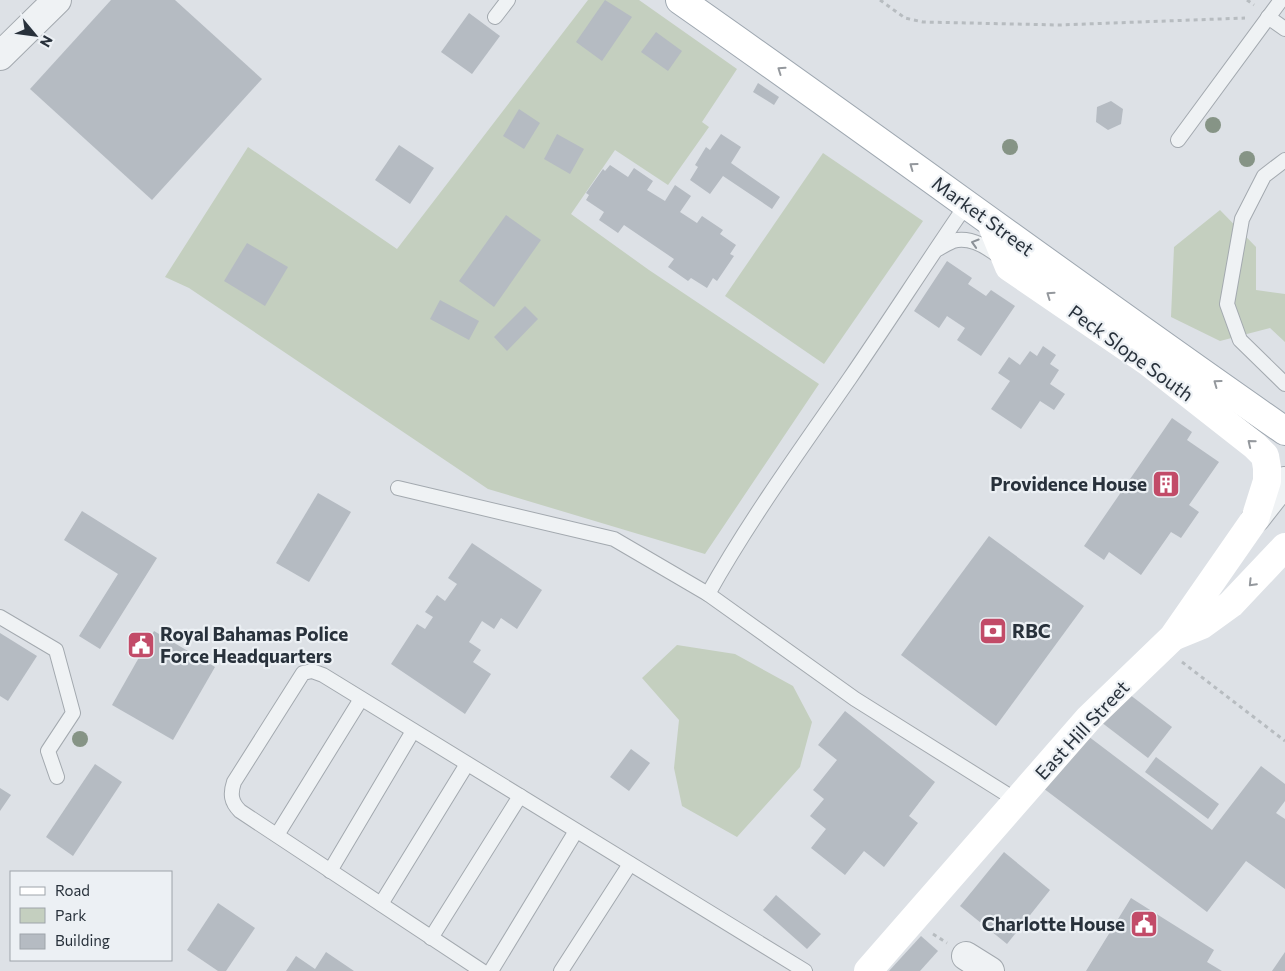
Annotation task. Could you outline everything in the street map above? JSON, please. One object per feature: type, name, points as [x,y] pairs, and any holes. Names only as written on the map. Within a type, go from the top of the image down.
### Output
[{"type":"main road","name":"Market Street","points":[[680,0],[791,77],[966,205],[1285,431]]},
{"type":"main road","points":[[992,223],[1009,267]]},
{"type":"main road","name":"Peck Slope South","points":[[1009,267],[1148,362],[1255,446],[1265,456],[1267,481],[1255,519]]},
{"type":"main road","name":"East Hill Street","points":[[868,971],[1089,718],[1173,637],[1255,519]]},
{"type":"main road","points":[[1173,637],[1202,625],[1231,604],[1285,547]]},
{"type":"street","points":[[0,56],[57,0]]},
{"type":"street","name":"East Hill Street","points":[[1255,519],[1285,481]]},
{"type":"street","points":[[966,956],[990,971]]},
{"type":"lane","points":[[495,17],[508,0]]},
{"type":"lane","points":[[1178,140],[1281,0]]},
{"type":"lane","points":[[1268,16],[1285,29]]},
{"type":"lane","points":[[1285,160],[1264,176],[1242,218],[1227,304],[1240,340],[1285,384]]},
{"type":"lane","points":[[708,594],[771,492],[890,320],[966,205]]},
{"type":"lane","name":"Peck Slope South","points":[[935,250],[952,241],[972,242],[991,251],[1009,267]]},
{"type":"lane","points":[[398,488],[614,539],[708,594],[855,699],[1016,800]]},
{"type":"lane","points":[[0,617],[56,650],[73,713],[48,751],[57,777]]},
{"type":"lane","points":[[482,971],[277,835],[232,802],[231,790],[239,773],[303,673],[307,671],[316,672],[805,971]]},
{"type":"lane","points":[[277,835],[361,699]]},
{"type":"lane","points":[[330,870],[413,731]]},
{"type":"lane","points":[[381,904],[467,764]]},
{"type":"lane","points":[[431,938],[520,796]]},
{"type":"lane","points":[[491,971],[576,830]]},
{"type":"lane","points":[[561,971],[630,864]]},
{"type":"path","points":[[880,0],[905,18],[923,22],[1059,26],[1268,16]]},
{"type":"path","points":[[1196,673],[1285,741]]},
{"type":"path","points":[[912,919],[966,956]]},
{"type":"green space","points":[[588,0],[639,0],[737,69],[702,122],[709,127],[668,185],[615,150],[571,214],[649,270],[819,384],[705,554],[488,489],[189,288],[165,277],[248,147],[397,249]]},
{"type":"green space","points":[[823,153],[923,221],[824,364],[725,296]]},
{"type":"green space","points":[[1220,210],[1256,247],[1256,290],[1285,294],[1285,342],[1270,328],[1220,341],[1171,317],[1174,247]]},
{"type":"green space","points":[[677,645],[735,654],[793,686],[812,722],[800,767],[737,837],[682,806],[674,768],[679,720],[642,678]]},
{"type":"building","points":[[111,0],[175,0],[262,79],[152,200],[30,89]]},
{"type":"building","points":[[605,0],[632,17],[602,61],[576,42]]},
{"type":"building","points":[[469,13],[500,36],[472,74],[441,52]]},
{"type":"building","points":[[656,32],[682,51],[668,71],[641,52]]},
{"type":"building","points":[[758,83],[779,97],[774,105],[753,92]]},
{"type":"building","points":[[1111,101],[1123,109],[1121,124],[1108,130],[1096,122],[1097,107]]},
{"type":"building","points":[[519,109],[540,123],[524,149],[503,136]]},
{"type":"building","points":[[557,134],[584,149],[570,174],[544,159]]},
{"type":"building","points":[[721,134],[741,147],[731,163],[780,197],[772,209],[723,176],[710,194],[690,180],[698,167],[695,165],[706,147],[710,150]]},
{"type":"building","points":[[399,145],[434,168],[410,204],[375,180]]},
{"type":"building","points":[[610,165],[628,177],[634,168],[653,181],[647,190],[665,201],[675,185],[691,196],[680,212],[697,223],[702,216],[723,230],[720,234],[736,245],[730,254],[734,256],[717,281],[713,278],[707,288],[691,278],[688,281],[668,267],[674,259],[624,225],[618,233],[599,220],[604,212],[586,200],[589,195],[586,193],[603,169],[605,171]]},
{"type":"building","points":[[506,215],[541,240],[494,307],[459,281]]},
{"type":"building","points":[[247,243],[288,267],[265,306],[224,281]]},
{"type":"building","points":[[947,261],[972,278],[968,284],[986,296],[991,290],[1015,306],[981,356],[957,340],[965,328],[947,316],[939,328],[914,311]]},
{"type":"building","points":[[440,300],[479,321],[469,340],[430,319]]},
{"type":"building","points":[[525,306],[538,319],[507,351],[494,337]]},
{"type":"building","points":[[1043,346],[1056,355],[1050,364],[1059,370],[1050,384],[1065,394],[1054,410],[1040,401],[1021,429],[991,409],[1010,381],[998,373],[1009,357],[1020,365],[1030,351],[1037,356]]},
{"type":"building","name":"Providence House","points":[[1172,418],[1192,432],[1187,440],[1219,462],[1189,505],[1199,512],[1181,538],[1171,532],[1141,575],[1109,552],[1104,560],[1084,546]]},
{"type":"building","points":[[318,493],[351,512],[309,582],[276,563]]},
{"type":"building","points":[[82,511],[157,558],[100,649],[79,636],[118,574],[64,540]]},
{"type":"building","name":"RBC","points":[[989,536],[1084,606],[996,726],[901,655]]},
{"type":"building","points":[[472,543],[542,590],[517,629],[501,618],[494,629],[482,621],[469,642],[481,650],[473,662],[491,674],[465,714],[391,664],[417,624],[425,629],[433,617],[425,612],[437,595],[445,601],[457,584],[448,578]]},
{"type":"building","points":[[154,631],[215,667],[173,740],[112,705]]},
{"type":"building","points":[[0,633],[37,656],[8,701],[0,696]]},
{"type":"building","points":[[1125,691],[1172,727],[1148,758],[1101,722]]},
{"type":"building","points":[[845,711],[935,782],[909,816],[918,823],[884,867],[864,851],[845,875],[811,848],[826,829],[810,816],[824,799],[813,790],[837,760],[818,745]]},
{"type":"building","points":[[1080,730],[1212,830],[1261,766],[1285,784],[1285,801],[1276,813],[1285,819],[1285,889],[1246,861],[1207,912],[1039,785]]},
{"type":"building","points":[[631,749],[650,763],[629,791],[610,777]]},
{"type":"building","points":[[1156,757],[1219,804],[1208,819],[1145,772]]},
{"type":"building","points":[[95,764],[122,782],[73,856],[46,837]]},
{"type":"building","points":[[0,788],[11,795],[0,811]]},
{"type":"building","points":[[1004,852],[1050,890],[1007,944],[960,906]]},
{"type":"building","points":[[776,895],[821,934],[807,949],[763,910]]},
{"type":"building","name":"Charlotte House","points":[[1131,898],[1214,950],[1207,962],[1222,971],[1086,971]]},
{"type":"building","points":[[218,903],[255,928],[226,971],[218,971],[187,950]]},
{"type":"building","points":[[921,936],[938,951],[920,971],[889,971]]},
{"type":"building","points":[[326,952],[354,971],[286,971],[296,956],[315,969]]},
{"type":"building","points":[[1285,952],[1285,971],[1272,971]]},
{"type":"place","name":"Providence House","points":[[1166,484]]},
{"type":"place","name":"RBC","points":[[993,631]]},
{"type":"place","name":"Royal Bahamas Police Force Headquarters","points":[[141,645]]},
{"type":"place","name":"Charlotte House","points":[[1144,924]]}]
